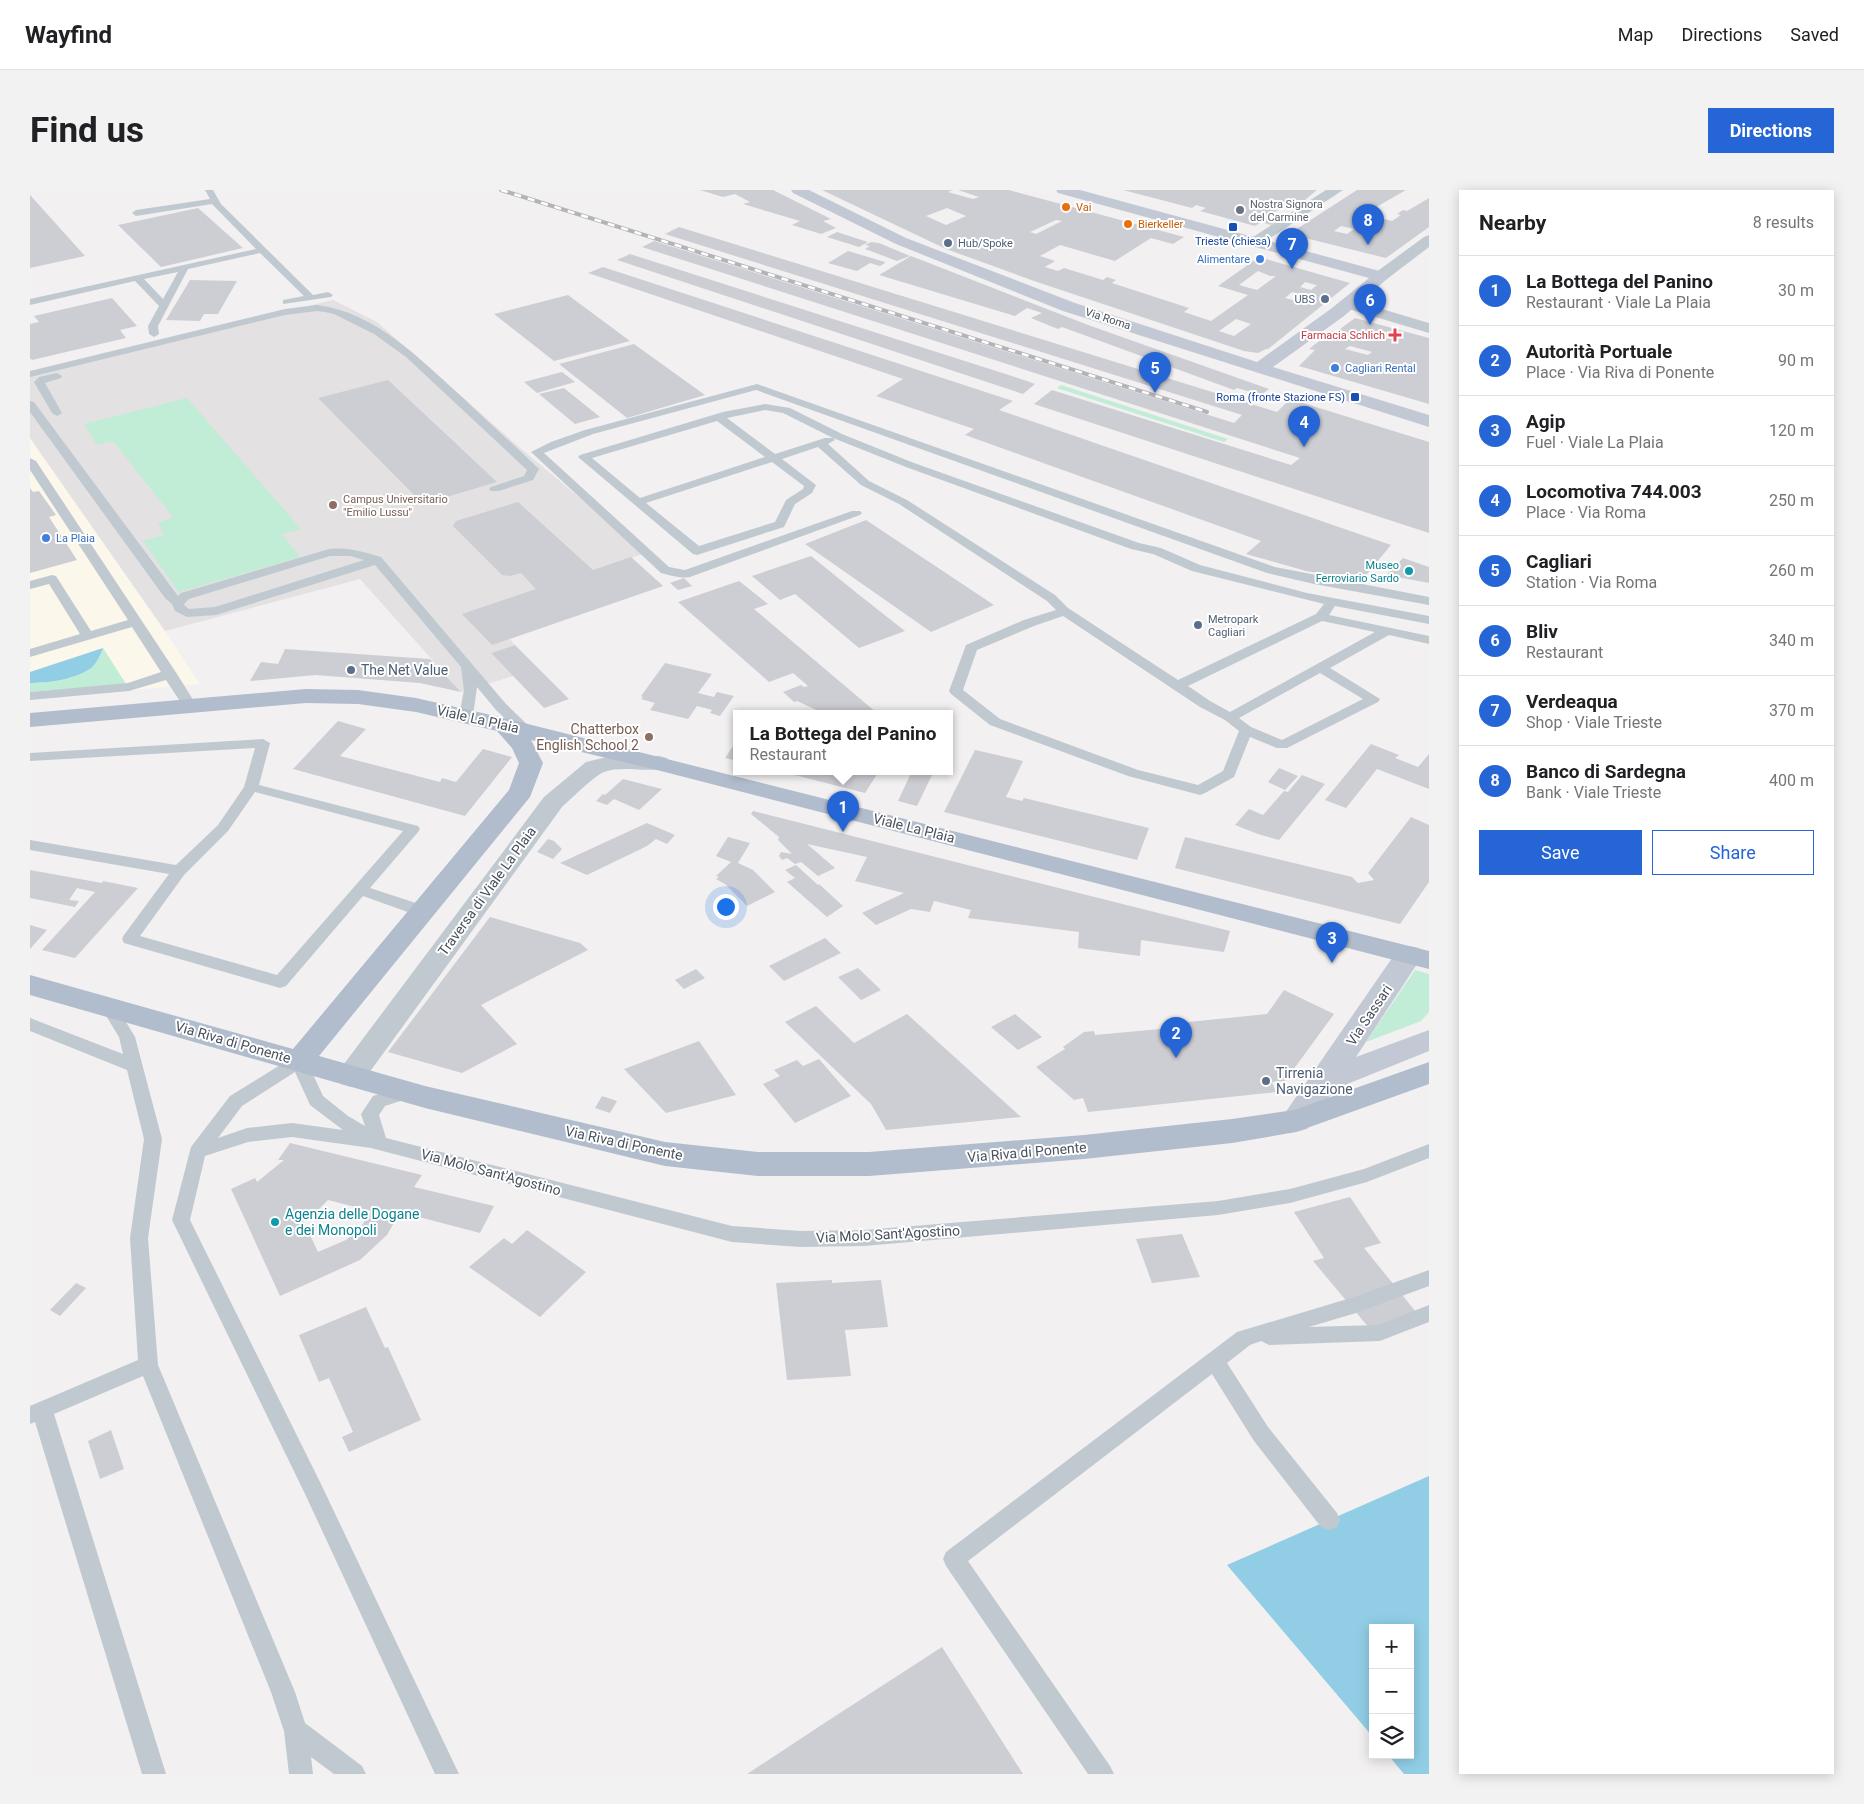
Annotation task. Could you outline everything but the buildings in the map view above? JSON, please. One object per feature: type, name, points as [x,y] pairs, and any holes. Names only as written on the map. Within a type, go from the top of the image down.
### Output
[{"type":"main road","name":"Via Roma","points":[[798,190],[942,259],[1069,307],[1429,421]]},
{"type":"main road","points":[[1062,190],[1381,276]]},
{"type":"main road","points":[[1260,368],[1348,304],[1381,276]]},
{"type":"main road","name":"Viale La Plaia","points":[[30,720],[306,696],[358,696],[416,705],[659,762],[1411,963]]},
{"type":"main road","points":[[299,1061],[521,792],[531,764],[516,728]]},
{"type":"main road","name":"Via Sassari","points":[[1296,1121],[1411,963]]},
{"type":"main road","name":"Via Riva di Ponente","points":[[30,985],[408,1092],[666,1154],[758,1164],[869,1164],[1084,1148],[1232,1131],[1296,1121]]},
{"type":"main road","name":"Via Sassari","points":[[1325,1081],[1429,1040]]},
{"type":"main road","points":[[1296,1121],[1429,1072]]},
{"type":"street","points":[[1255,242],[1336,190]]},
{"type":"street","points":[[1381,276],[1427,244]]},
{"type":"street","points":[[1348,304],[1429,328]]},
{"type":"street","name":"Traversa di Viale La Plaia","points":[[351,1076],[553,802],[594,767],[611,763],[659,762]]},
{"type":"lane","points":[[209,190],[214,201],[310,297]]},
{"type":"lane","points":[[136,213],[214,201]]},
{"type":"lane","points":[[30,302],[262,250]]},
{"type":"lane","points":[[154,334],[153,326],[186,267]]},
{"type":"lane","points":[[137,278],[164,306]]},
{"type":"lane","points":[[30,364],[310,297],[328,295]]},
{"type":"lane","points":[[57,413],[40,386],[39,382],[43,379],[285,312],[317,308],[337,312],[378,332],[410,355],[533,470],[528,478],[495,489]]},
{"type":"lane","points":[[30,374],[222,336]]},
{"type":"lane","points":[[856,513],[686,574],[664,570],[537,452],[589,432],[757,387],[1271,570],[1314,580],[1429,601]]},
{"type":"lane","points":[[30,404],[169,596],[178,602],[179,608],[187,613],[216,611],[374,559]]},
{"type":"lane","points":[[718,417],[810,485],[808,491],[790,502],[780,524],[697,551],[584,457],[718,417],[765,407],[786,410],[838,436],[910,465],[1136,546],[1157,551],[1196,568],[1306,597],[1429,620]]},
{"type":"lane","points":[[638,502],[838,436]]},
{"type":"lane","points":[[820,443],[865,483],[911,507],[1051,598],[1064,611],[1149,668],[1178,684],[1206,704],[1230,716],[1246,730],[1282,745],[1373,698],[1321,668]]},
{"type":"lane","points":[[30,461],[190,706]]},
{"type":"lane","points":[[178,602],[185,596],[329,553],[346,550],[361,553],[374,559],[501,707],[516,728]]},
{"type":"lane","points":[[221,597],[338,561],[359,556],[374,559]]},
{"type":"lane","points":[[30,585],[52,579],[88,636]]},
{"type":"lane","points":[[1178,684],[1321,617],[1338,603]]},
{"type":"lane","points":[[1338,603],[1362,615],[1429,633]]},
{"type":"lane","points":[[1064,611],[1029,623],[971,648],[956,691],[996,722],[1133,773],[1200,790],[1229,774],[1246,730]]},
{"type":"lane","points":[[1321,617],[1429,640]]},
{"type":"lane","points":[[30,653],[136,622]]},
{"type":"lane","points":[[1230,716],[1387,631]]},
{"type":"lane","points":[[1374,639],[1429,647]]},
{"type":"lane","points":[[464,664],[471,690],[466,716]]},
{"type":"lane","points":[[30,696],[129,687],[170,674]]},
{"type":"lane","points":[[30,757],[263,743],[252,787],[223,828],[180,871],[130,939],[280,982],[413,829],[252,787]]},
{"type":"lane","points":[[30,845],[180,871]]},
{"type":"lane","points":[[360,890],[422,911]]},
{"type":"lane","points":[[108,1006],[127,1037],[153,1139],[139,1238],[148,1365],[283,1692],[296,1732],[301,1774]]},
{"type":"lane","points":[[30,1024],[135,1066]]},
{"type":"lane","points":[[299,1061],[236,1102],[197,1152],[181,1220],[313,1488],[447,1774]]},
{"type":"lane","name":"Via Molo Sant'Agostino","points":[[299,1061],[316,1100],[342,1121],[378,1142],[732,1234],[800,1239],[864,1238],[1218,1208],[1290,1196],[1367,1175],[1429,1151]]},
{"type":"lane","points":[[197,1152],[247,1135],[292,1130],[378,1142],[370,1114],[379,1100],[408,1092]]},
{"type":"lane","points":[[1102,1774],[954,1559],[1244,1338],[1356,1305],[1429,1278]]},
{"type":"lane","points":[[1244,1338],[1379,1333],[1429,1313]]},
{"type":"lane","points":[[1214,1360],[1261,1434],[1329,1520]]},
{"type":"lane","points":[[148,1365],[36,1413],[154,1774]]},
{"type":"lane","points":[[296,1732],[354,1774]]},
{"type":"shaded area","name":"Campus Universitario \"Emilio Lussu\"","points":[[333,300],[377,322],[519,447],[646,553],[631,558],[663,586],[510,639],[515,645],[491,653],[513,676],[461,692],[360,579],[165,631],[30,438],[30,372]]},
{"type":"shaded area","points":[[30,438],[165,631],[200,684],[30,699]]},
{"type":"green space","points":[[1061,385],[1228,439],[1224,442],[1057,388]]},
{"type":"green space","points":[[187,398],[301,529],[282,534],[300,557],[179,592],[143,541],[164,535],[158,523],[173,517],[113,441],[97,445],[84,424]]},
{"type":"green space","points":[[103,648],[126,684],[30,692],[30,683],[50,681],[72,674],[91,663]]},
{"type":"green space","points":[[1415,970],[1429,974],[1429,1012],[1421,1021],[1366,1042]]},
{"type":"water","points":[[103,648],[95,664],[85,672],[62,680],[30,683],[30,672]]},
{"type":"water","points":[[1429,1476],[1429,1774],[1404,1774],[1391,1759],[1414,1759],[1414,1624],[1369,1624],[1369,1732],[1227,1565]]},
{"type":"railway","points":[[501,190],[1207,412]]},
{"type":"place","name":"Vai","points":[[1066,207]]},
{"type":"place","name":"Nostra Signora del Carmine","points":[[1240,210]]},
{"type":"place","name":"Bierkeller","points":[[1128,224]]},
{"type":"place","name":"Trieste (chiesa)","points":[[1233,227]]},
{"type":"place","name":"Hub/Spoke","points":[[948,243]]},
{"type":"place","name":"Banco di Sardegna","points":[[1368,245]]},
{"type":"place","name":"Alimentare","points":[[1260,259]]},
{"type":"place","name":"Verdeaqua","points":[[1292,269]]},
{"type":"place","name":"UBS","points":[[1325,299]]},
{"type":"place","name":"Bliv","points":[[1370,325]]},
{"type":"place","name":"Farmacia Schlich","points":[[1395,335]]},
{"type":"place","name":"Cagliari Rental","points":[[1335,368]]},
{"type":"place","name":"Cagliari","points":[[1155,393]]},
{"type":"place","name":"Roma (fronte Stazione FS)","points":[[1355,397]]},
{"type":"place","name":"Locomotiva 744.003","points":[[1304,447]]},
{"type":"place","name":"Campus Universitario \"Emilio Lussu\"","points":[[333,505]]},
{"type":"place","name":"La Plaia","points":[[46,538]]},
{"type":"place","name":"Museo Ferroviario Sardo","points":[[1409,571]]},
{"type":"place","name":"Metropark Cagliari","points":[[1198,625]]},
{"type":"place","name":"The Net Value","points":[[351,670]]},
{"type":"place","name":"Chatterbox English School 2","points":[[649,737]]},
{"type":"place","name":"La Bottega del Panino","points":[[843,832]]},
{"type":"place","name":"Agip","points":[[1332,963]]},
{"type":"place","name":"Autorità Portuale","points":[[1176,1058]]},
{"type":"place","name":"Tirrenia Navigazione","points":[[1266,1081]]},
{"type":"place","name":"Agenzia delle Dogane e dei Monopoli","points":[[275,1222]]}]
